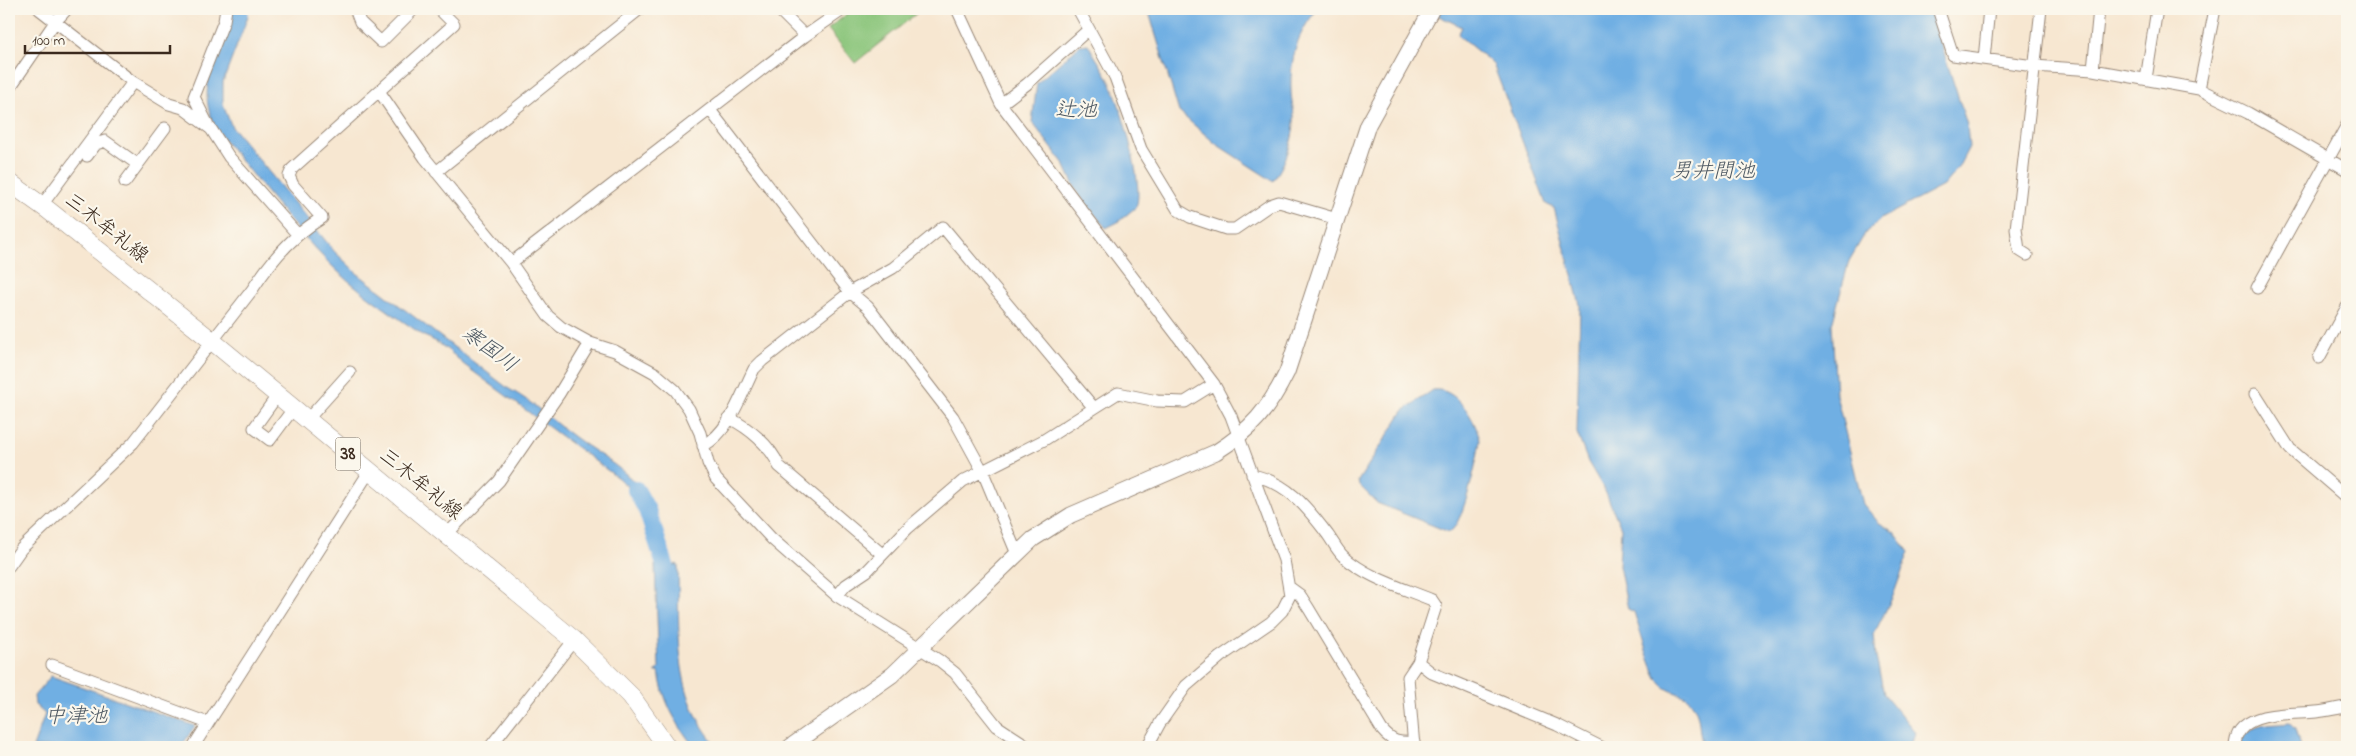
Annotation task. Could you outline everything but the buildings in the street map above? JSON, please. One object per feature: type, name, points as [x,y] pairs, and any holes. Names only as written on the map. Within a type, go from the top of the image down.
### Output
[{"type":"main road","name":"三木牟礼線","points":[[9,182],[45,208],[212,340],[277,396],[574,640],[631,696],[667,747]]},
{"type":"street","points":[[39,9],[133,82],[169,104],[183,108],[211,129]]},
{"type":"street","points":[[9,89],[55,22],[67,9]]},
{"type":"street","points":[[226,9],[224,21],[194,97],[229,157],[298,235]]},
{"type":"street","points":[[355,9],[360,22],[381,42],[414,9]]},
{"type":"street","points":[[9,566],[21,549],[133,443],[252,290],[269,264],[298,235],[322,218],[293,185],[289,176],[292,169],[454,24],[439,9]]},
{"type":"street","points":[[436,172],[640,9]]},
{"type":"street","points":[[778,9],[805,36]]},
{"type":"street","points":[[511,263],[805,36],[844,9]]},
{"type":"street","points":[[957,9],[1001,104],[1214,384],[1231,416],[1284,560],[1290,595],[1282,611],[1271,622],[1203,670],[1186,686],[1160,722],[1147,747]]},
{"type":"street","points":[[1078,9],[1115,77],[1141,149],[1178,210],[1190,217],[1226,229],[1235,229],[1270,205],[1279,202],[1336,219]]},
{"type":"street","points":[[1938,9],[1953,54],[2034,66],[2093,70],[2199,89],[2248,113],[2347,170]]},
{"type":"street","points":[[1984,59],[1989,9]]},
{"type":"street","points":[[2027,255],[2019,250],[2016,229],[2040,9]]},
{"type":"street","points":[[2093,70],[2099,9]]},
{"type":"street","points":[[2146,78],[2157,9]]},
{"type":"street","points":[[2199,89],[2215,9]]},
{"type":"street","points":[[790,747],[843,707],[869,692],[920,648],[1033,539],[1071,515],[1216,452],[1238,438],[1260,417],[1270,404],[1287,372],[1368,125],[1429,13]]},
{"type":"street","points":[[1001,104],[1027,84],[1088,30]]},
{"type":"street","points":[[45,208],[133,82]]},
{"type":"street","points":[[379,92],[436,172],[511,263],[548,316],[561,327],[590,343],[615,351],[655,373],[675,390],[689,409],[700,432],[708,463],[716,478],[772,539],[837,596],[920,648],[955,674],[997,726],[1029,747]]},
{"type":"street","points":[[710,110],[850,292],[868,308],[953,417],[982,470],[1017,554]]},
{"type":"street","points":[[2257,288],[2347,126]]},
{"type":"street","points":[[125,182],[165,128]]},
{"type":"street","points":[[45,208],[96,144],[105,141],[138,164]]},
{"type":"street","points":[[703,446],[715,440],[729,418],[754,369],[762,361],[850,292],[892,268],[943,227],[1094,408]]},
{"type":"street","points":[[2319,358],[2347,308]]},
{"type":"street","points":[[447,534],[488,494],[549,408],[590,343]]},
{"type":"street","points":[[307,420],[350,372]]},
{"type":"street","points":[[837,596],[846,586],[867,571],[908,528],[963,481],[1044,440],[1118,393],[1157,402],[1185,402],[1214,384]]},
{"type":"street","points":[[2254,394],[2290,449],[2347,498]]},
{"type":"street","points":[[277,396],[254,428],[270,440],[293,409]]},
{"type":"street","points":[[729,418],[745,426],[774,455],[779,466],[882,554]]},
{"type":"street","points":[[193,747],[370,472]]},
{"type":"street","points":[[1252,475],[1269,478],[1288,490],[1300,501],[1342,555],[1353,564],[1367,573],[1432,600],[1436,606],[1418,662],[1408,677],[1414,745],[1399,743],[1390,739],[1382,730],[1300,595],[1289,587]]},
{"type":"street","points":[[490,747],[574,640]]},
{"type":"street","points":[[1418,662],[1432,674],[1557,725],[1601,747]]},
{"type":"street","points":[[52,665],[208,723]]},
{"type":"street","points":[[2235,747],[2240,730],[2258,719],[2280,714],[2316,712],[2347,707]]},
{"type":"green space","points":[[853,9],[922,9],[855,63],[828,29]]},
{"type":"water","points":[[1148,9],[1318,9],[1305,27],[1296,46],[1291,79],[1293,132],[1290,147],[1273,181],[1216,144],[1179,112]]},
{"type":"water","name":"男井間池","points":[[1431,9],[1930,9],[1967,125],[1969,147],[1958,168],[1943,186],[1882,218],[1866,232],[1849,261],[1832,324],[1836,395],[1863,504],[1878,522],[1895,533],[1909,552],[1893,596],[1874,634],[1876,657],[1884,694],[1915,732],[1909,747],[1705,747],[1702,742],[1697,715],[1690,700],[1665,688],[1658,680],[1650,662],[1634,612],[1628,609],[1619,566],[1621,528],[1605,491],[1588,462],[1577,433],[1580,305],[1554,208],[1546,204],[1493,64],[1458,35],[1462,27],[1439,16]]},
{"type":"water","points":[[231,12],[248,16],[223,82],[223,105],[232,127],[334,251],[358,274],[509,389],[526,399],[574,437],[624,472],[644,494],[648,504],[647,510],[643,508],[633,492],[618,478],[463,364],[445,348],[424,336],[348,280],[312,245],[273,201],[224,140],[213,123],[208,107],[207,92],[210,76]]},
{"type":"water","name":"辻池","points":[[1088,44],[1109,79],[1115,95],[1131,146],[1137,182],[1138,197],[1136,207],[1118,222],[1106,228],[1078,194],[1064,164],[1032,122],[1037,83],[1080,45]]},
{"type":"water","points":[[1433,390],[1442,390],[1450,394],[1464,406],[1478,431],[1480,439],[1477,459],[1464,505],[1454,528],[1449,532],[1377,503],[1359,485],[1358,481],[1403,411]]},
{"type":"water","points":[[655,565],[662,567],[674,566],[678,565],[679,637],[685,684],[692,706],[703,727],[718,747],[694,747],[671,712],[659,672],[655,672],[659,669]]},
{"type":"water","name":"中津池","points":[[51,676],[195,726],[181,747],[33,747],[45,714],[35,705],[34,696]]},
{"type":"water","points":[[2289,723],[2295,729],[2300,747],[2239,747],[2242,739],[2252,729],[2265,725]]},
{"type":"waterway","name":"寒国川","points":[[231,36],[240,9]]},
{"type":"waterway","name":"寒国川","points":[[636,490],[647,510],[666,568],[667,591]]}]
